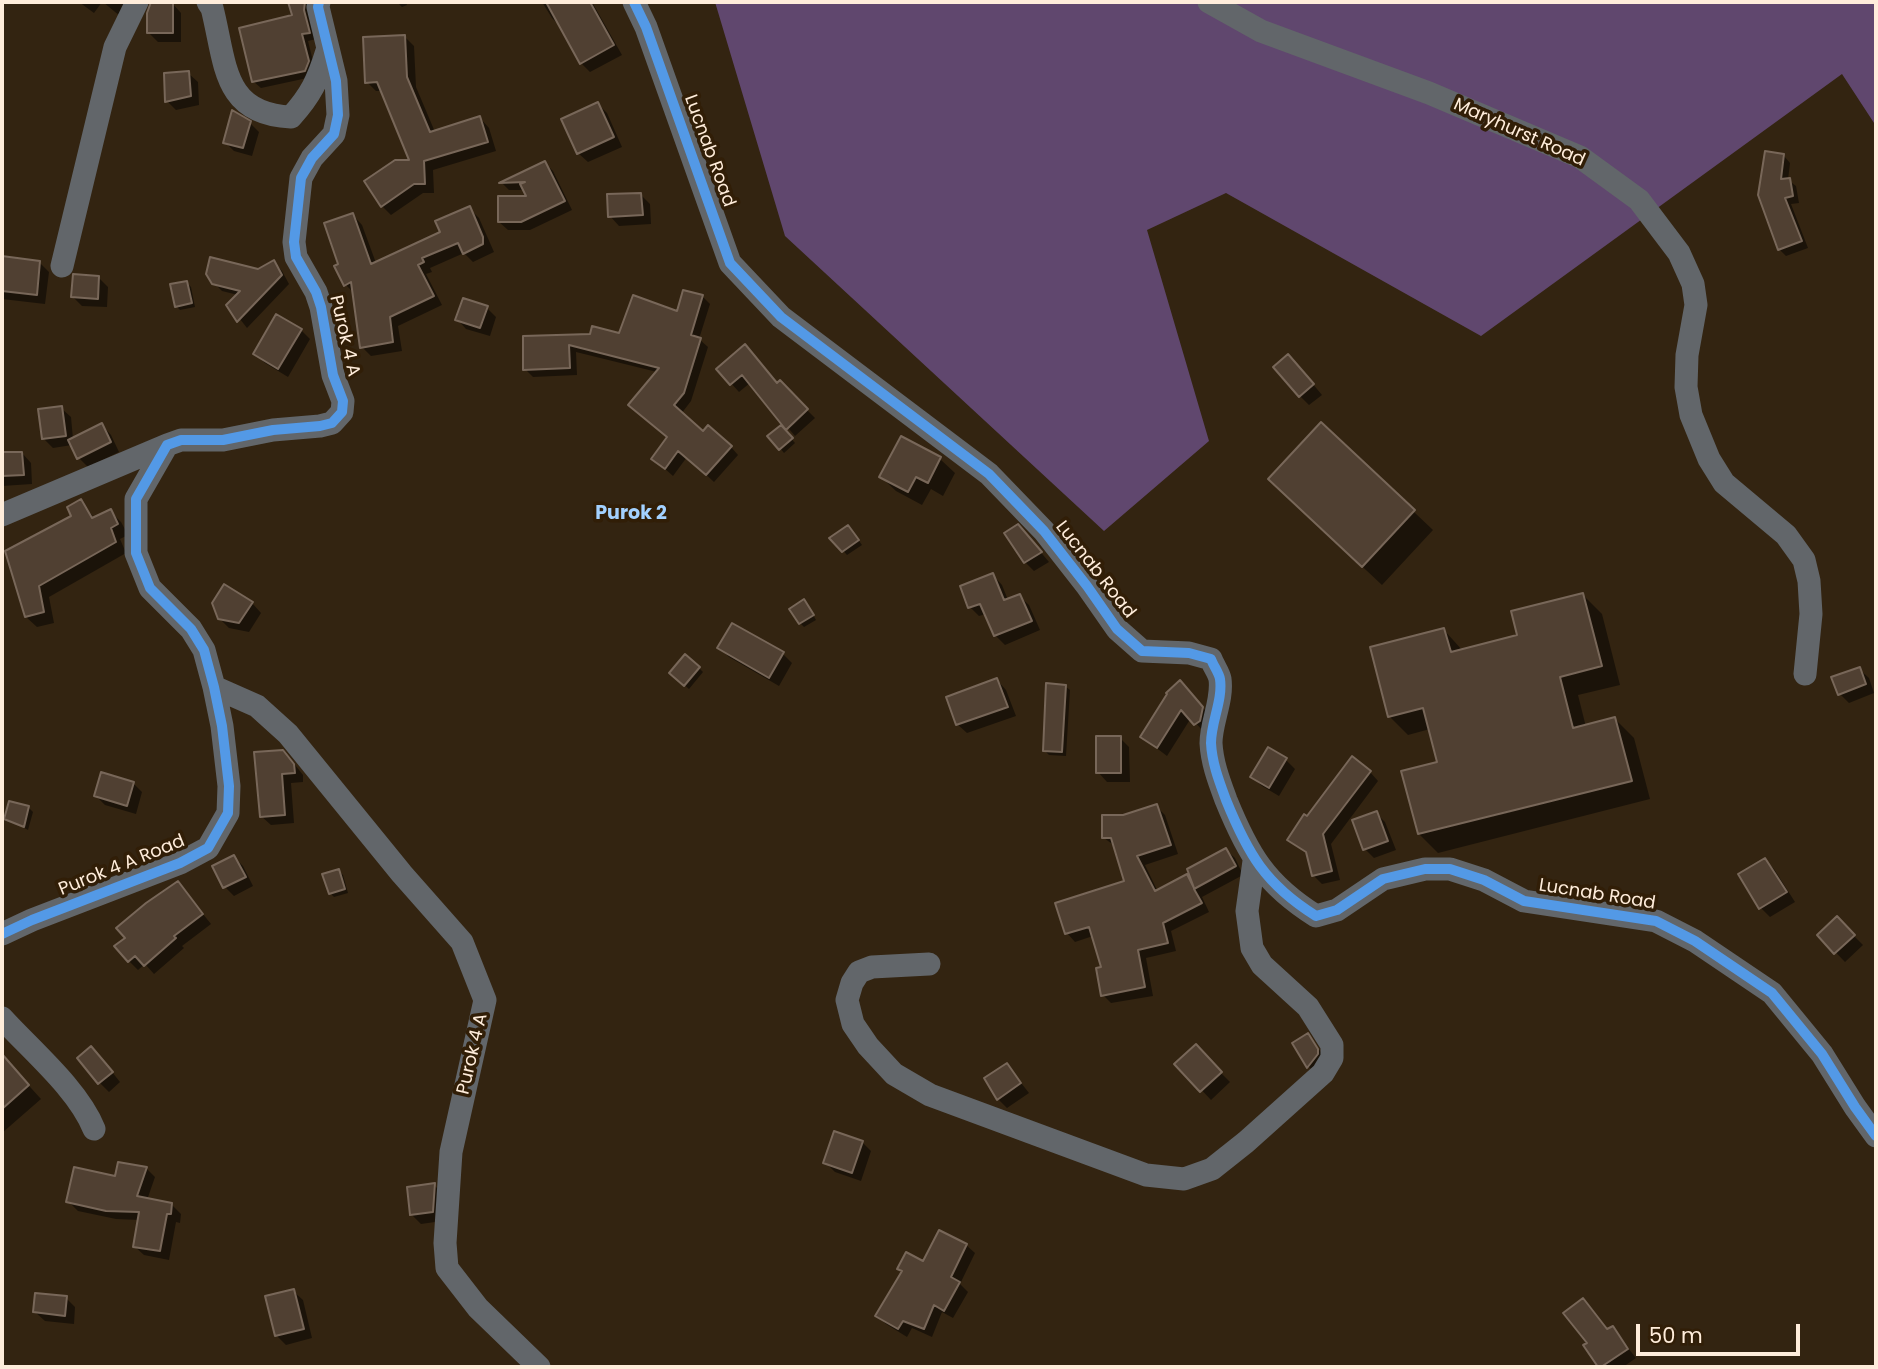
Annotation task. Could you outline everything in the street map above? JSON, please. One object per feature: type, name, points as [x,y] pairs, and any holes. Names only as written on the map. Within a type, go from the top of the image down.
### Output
[{"type":"street","points":[[62,266],[115,47],[137,2]]},
{"type":"street","points":[[208,2],[212,8],[235,94],[248,107],[260,113],[291,117],[318,80],[327,48],[319,2]]},
{"type":"street","name":"Lucnab Road","points":[[634,2],[646,27],[730,263],[781,317],[989,474],[1044,531],[1117,629],[1142,650],[1189,653],[1210,659],[1220,678],[1218,709],[1211,741],[1216,773],[1254,861],[1284,893],[1316,916],[1337,909],[1383,879],[1425,870],[1450,869],[1484,880],[1524,901],[1656,921],[1696,941],[1772,993],[1822,1054],[1876,1136]]},
{"type":"street","name":"Maryhurst Road","points":[[1209,2],[1261,31],[1429,93],[1580,157],[1639,200],[1679,253],[1693,284],[1696,305],[1687,355],[1686,387],[1691,415],[1709,459],[1724,483],[1786,535],[1804,560],[1809,581],[1811,614],[1805,674]]},
{"type":"street","name":"Purok 4 A","points":[[167,446],[181,440],[223,440],[273,430],[320,426],[332,423],[342,412],[343,401],[333,375],[321,307],[316,292],[296,257],[294,242],[300,178],[312,158],[334,134],[338,116],[336,81],[327,48]]},
{"type":"street","points":[[2,515],[167,446]]},
{"type":"street","name":"Purok 4 A Road","points":[[2,934],[180,863],[208,848],[228,813],[229,786],[214,687],[204,650],[191,629],[150,588],[136,552],[136,499],[167,446]]},
{"type":"street","name":"Purok 4 A","points":[[214,687],[257,706],[288,734],[402,874],[462,942],[485,1000],[451,1152],[445,1244],[447,1268],[478,1308],[539,1367]]},
{"type":"street","points":[[929,964],[872,967],[859,972],[852,983],[847,1000],[853,1024],[868,1046],[894,1074],[930,1096],[1146,1175],[1184,1179],[1212,1169],[1246,1142],[1323,1073],[1332,1058],[1332,1045],[1308,1007],[1262,965],[1252,948],[1247,911],[1254,861]]},
{"type":"street","points":[[2,1018],[78,1099],[94,1129]]},
{"type":"shaded area","points":[[715,2],[1876,2],[1876,126],[1842,74],[1481,336],[1226,193],[1147,230],[1209,441],[1104,531],[785,236]]},
{"type":"building","points":[[151,2],[173,2],[173,33],[147,33],[147,13]]},
{"type":"building","points":[[288,2],[305,2],[304,10],[310,33],[302,34],[309,61],[305,71],[252,82],[239,28],[292,15]]},
{"type":"building","points":[[546,2],[590,2],[614,45],[580,64]]},
{"type":"building","points":[[405,35],[407,77],[430,132],[480,116],[488,142],[424,161],[425,184],[414,184],[381,207],[364,181],[395,160],[409,160],[377,82],[365,83],[363,37]]},
{"type":"building","points":[[189,71],[191,96],[165,102],[164,73]]},
{"type":"building","points":[[598,102],[614,137],[577,154],[561,119]]},
{"type":"building","points":[[232,110],[251,121],[243,148],[223,143]]},
{"type":"building","points":[[1765,151],[1784,154],[1781,179],[1790,178],[1793,196],[1785,198],[1802,241],[1778,250],[1758,195]]},
{"type":"building","points":[[545,161],[565,201],[521,222],[498,222],[498,196],[526,196],[520,184],[525,182],[499,183]]},
{"type":"building","points":[[641,193],[643,215],[608,217],[607,194]]},
{"type":"building","points":[[470,206],[483,237],[483,244],[463,254],[458,243],[422,258],[424,262],[418,265],[434,296],[390,317],[393,342],[360,348],[351,282],[344,286],[334,266],[338,264],[324,223],[353,213],[371,264],[440,232],[435,221]]},
{"type":"building","points":[[2,256],[40,261],[37,295],[2,291]]},
{"type":"building","points":[[210,257],[258,269],[274,260],[282,275],[237,322],[226,305],[240,291],[212,284],[206,274]]},
{"type":"building","points":[[73,274],[99,276],[98,299],[71,297]]},
{"type":"building","points":[[187,281],[192,303],[175,307],[170,284]]},
{"type":"building","points":[[683,290],[703,295],[691,335],[701,338],[684,393],[674,405],[703,431],[708,425],[732,446],[706,475],[678,451],[665,469],[651,459],[667,437],[628,405],[659,368],[569,345],[570,368],[523,370],[523,336],[590,334],[592,326],[619,333],[633,295],[677,311]]},
{"type":"building","points":[[463,298],[488,306],[480,328],[455,320]]},
{"type":"building","points":[[276,314],[302,329],[278,369],[253,354]]},
{"type":"building","points":[[745,344],[777,383],[780,380],[808,409],[786,430],[742,375],[730,385],[716,369]]},
{"type":"building","points":[[1288,354],[1314,384],[1299,397],[1273,367]]},
{"type":"building","points":[[62,406],[66,436],[42,439],[38,409]]},
{"type":"building","points":[[1321,422],[1415,510],[1362,567],[1268,479]]},
{"type":"building","points":[[102,423],[111,442],[77,459],[68,440]]},
{"type":"building","points":[[781,425],[793,438],[779,450],[767,436]]},
{"type":"building","points":[[901,436],[941,457],[928,483],[916,477],[908,492],[879,477]]},
{"type":"building","points":[[2,452],[22,452],[24,475],[2,476]]},
{"type":"building","points":[[81,499],[92,518],[111,509],[118,524],[111,528],[116,542],[39,586],[44,612],[25,617],[5,551],[71,516],[67,507]]},
{"type":"building","points":[[1018,524],[1042,552],[1024,563],[1004,533]]},
{"type":"building","points":[[848,525],[859,540],[842,552],[829,538]]},
{"type":"building","points":[[993,573],[1004,600],[1020,594],[1032,621],[994,636],[980,604],[968,608],[960,586]]},
{"type":"building","points":[[224,584],[253,602],[239,623],[218,619],[212,603]]},
{"type":"building","points":[[1583,593],[1602,666],[1560,677],[1573,728],[1615,717],[1632,781],[1418,834],[1401,771],[1437,762],[1423,708],[1388,717],[1370,647],[1444,628],[1451,652],[1517,635],[1511,611]]},
{"type":"building","points":[[804,599],[814,615],[799,624],[789,609]]},
{"type":"building","points":[[732,623],[784,652],[769,678],[717,648]]},
{"type":"building","points":[[685,654],[700,667],[684,686],[669,673]]},
{"type":"building","points":[[1860,667],[1866,684],[1838,695],[1831,677]]},
{"type":"building","points":[[997,678],[1008,707],[956,725],[946,697]]},
{"type":"building","points":[[1180,680],[1203,707],[1200,721],[1194,725],[1181,710],[1157,748],[1140,737],[1166,693]]},
{"type":"building","points":[[1046,683],[1066,685],[1062,752],[1043,751]]},
{"type":"building","points":[[1096,736],[1121,736],[1121,773],[1096,773]]},
{"type":"building","points":[[1268,747],[1287,758],[1269,788],[1250,777]]},
{"type":"building","points":[[283,750],[294,764],[295,773],[282,774],[285,815],[260,817],[254,752]]},
{"type":"building","points":[[1352,756],[1371,771],[1323,834],[1332,871],[1312,876],[1306,852],[1287,840],[1304,814],[1307,816]]},
{"type":"building","points":[[101,772],[134,782],[127,806],[94,796]]},
{"type":"building","points":[[9,801],[29,806],[24,827],[4,819]]},
{"type":"building","points":[[1157,804],[1171,845],[1137,856],[1155,891],[1187,874],[1194,888],[1187,869],[1226,848],[1236,866],[1194,889],[1202,903],[1163,923],[1168,943],[1138,950],[1145,987],[1101,996],[1096,968],[1101,967],[1089,927],[1065,934],[1055,903],[1124,881],[1111,838],[1102,838],[1102,815],[1123,815]]},
{"type":"building","points":[[1377,811],[1388,841],[1363,850],[1352,820]]},
{"type":"building","points":[[234,855],[246,877],[223,888],[212,866]]},
{"type":"building","points":[[1765,858],[1787,892],[1759,909],[1738,874]]},
{"type":"building","points":[[339,869],[345,889],[329,894],[322,874]]},
{"type":"building","points":[[178,881],[203,914],[174,936],[176,938],[144,966],[135,956],[128,962],[114,946],[125,938],[116,928]]},
{"type":"building","points":[[1837,916],[1855,935],[1834,954],[1817,935]]},
{"type":"building","points":[[1308,1033],[1318,1049],[1318,1054],[1307,1068],[1292,1043]]},
{"type":"building","points":[[1196,1044],[1222,1072],[1200,1092],[1174,1064]]},
{"type":"building","points":[[91,1046],[113,1072],[98,1084],[77,1058]]},
{"type":"building","points":[[2,1054],[29,1085],[2,1109]]},
{"type":"building","points":[[1007,1063],[1021,1083],[997,1100],[984,1078]]},
{"type":"building","points":[[834,1131],[863,1141],[852,1173],[823,1163]]},
{"type":"building","points":[[118,1162],[147,1167],[137,1196],[172,1203],[171,1214],[167,1214],[160,1251],[133,1247],[139,1212],[106,1211],[66,1202],[74,1167],[115,1176]]},
{"type":"building","points":[[435,1183],[433,1212],[410,1215],[407,1187]]},
{"type":"building","points":[[939,1230],[967,1244],[951,1277],[960,1282],[944,1311],[934,1305],[924,1329],[903,1321],[898,1329],[875,1316],[902,1271],[897,1269],[906,1252],[923,1261]]},
{"type":"building","points":[[294,1289],[304,1329],[275,1336],[265,1296]]},
{"type":"building","points":[[35,1293],[67,1296],[65,1316],[33,1312]]},
{"type":"building","points":[[1583,1298],[1607,1329],[1613,1326],[1628,1349],[1601,1367],[1598,1367],[1583,1345],[1587,1343],[1563,1313]]},
{"type":"cycle path","points":[[2,934],[180,863],[208,848],[228,813],[229,786],[222,726],[204,650],[191,629],[150,588],[136,553],[136,499],[167,445],[181,440],[223,440],[273,430],[320,426],[332,423],[342,412],[343,401],[333,375],[321,307],[316,292],[296,257],[294,242],[301,178],[312,158],[334,134],[338,115],[336,81],[319,2]]},
{"type":"cycle path","points":[[634,2],[646,27],[730,263],[781,317],[989,474],[1044,531],[1117,629],[1142,651],[1189,653],[1211,659],[1219,677],[1220,687],[1211,743],[1216,772],[1234,819],[1251,852],[1284,892],[1316,916],[1337,910],[1383,879],[1425,869],[1450,869],[1484,880],[1524,901],[1656,921],[1695,941],[1772,993],[1822,1054],[1876,1136]]},
{"type":"district","name":"Purok 2","points":[[631,514]]}]
